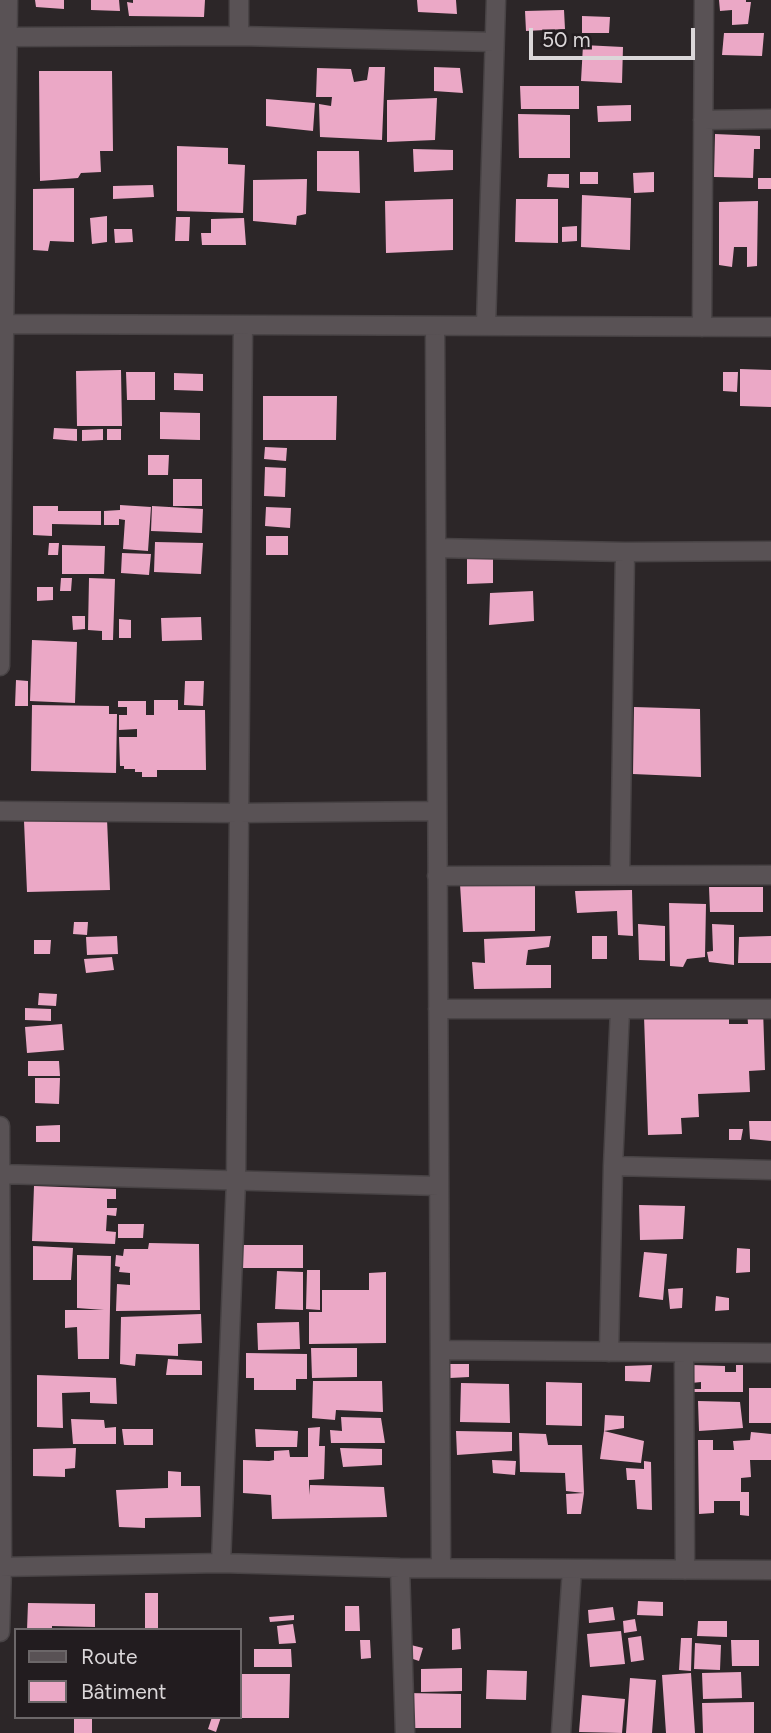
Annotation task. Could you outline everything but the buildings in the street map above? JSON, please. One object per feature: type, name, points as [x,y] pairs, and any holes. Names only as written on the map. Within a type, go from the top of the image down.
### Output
[{"type":"street","points":[[0,666],[1,324],[8,0]]},
{"type":"street","points":[[239,0],[239,36]]},
{"type":"street","points":[[485,326],[496,0]]},
{"type":"street","points":[[702,327],[704,0]]},
{"type":"street","points":[[7,37],[239,36],[494,42]]},
{"type":"street","points":[[704,120],[771,119]]},
{"type":"street","points":[[1,324],[771,327]]},
{"type":"street","points":[[220,1563],[236,1180],[243,325]]},
{"type":"street","points":[[435,326],[441,1568]]},
{"type":"street","points":[[436,548],[625,552],[771,551]]},
{"type":"street","points":[[620,875],[625,552]]},
{"type":"street","points":[[0,811],[437,811]]},
{"type":"street","points":[[437,876],[771,875]]},
{"type":"street","points":[[438,1009],[771,1009]]},
{"type":"street","points":[[609,1352],[620,1010]]},
{"type":"street","points":[[0,1126],[0,1632]]},
{"type":"street","points":[[613,1167],[771,1170]]},
{"type":"street","points":[[0,1174],[439,1186]]},
{"type":"street","points":[[440,1350],[771,1353]]},
{"type":"street","points":[[684,1354],[685,1570]]},
{"type":"street","points":[[1,1567],[220,1563],[400,1568],[771,1570]]},
{"type":"street","points":[[400,1568],[405,1733]]},
{"type":"street","points":[[561,1733],[572,1569]]}]
